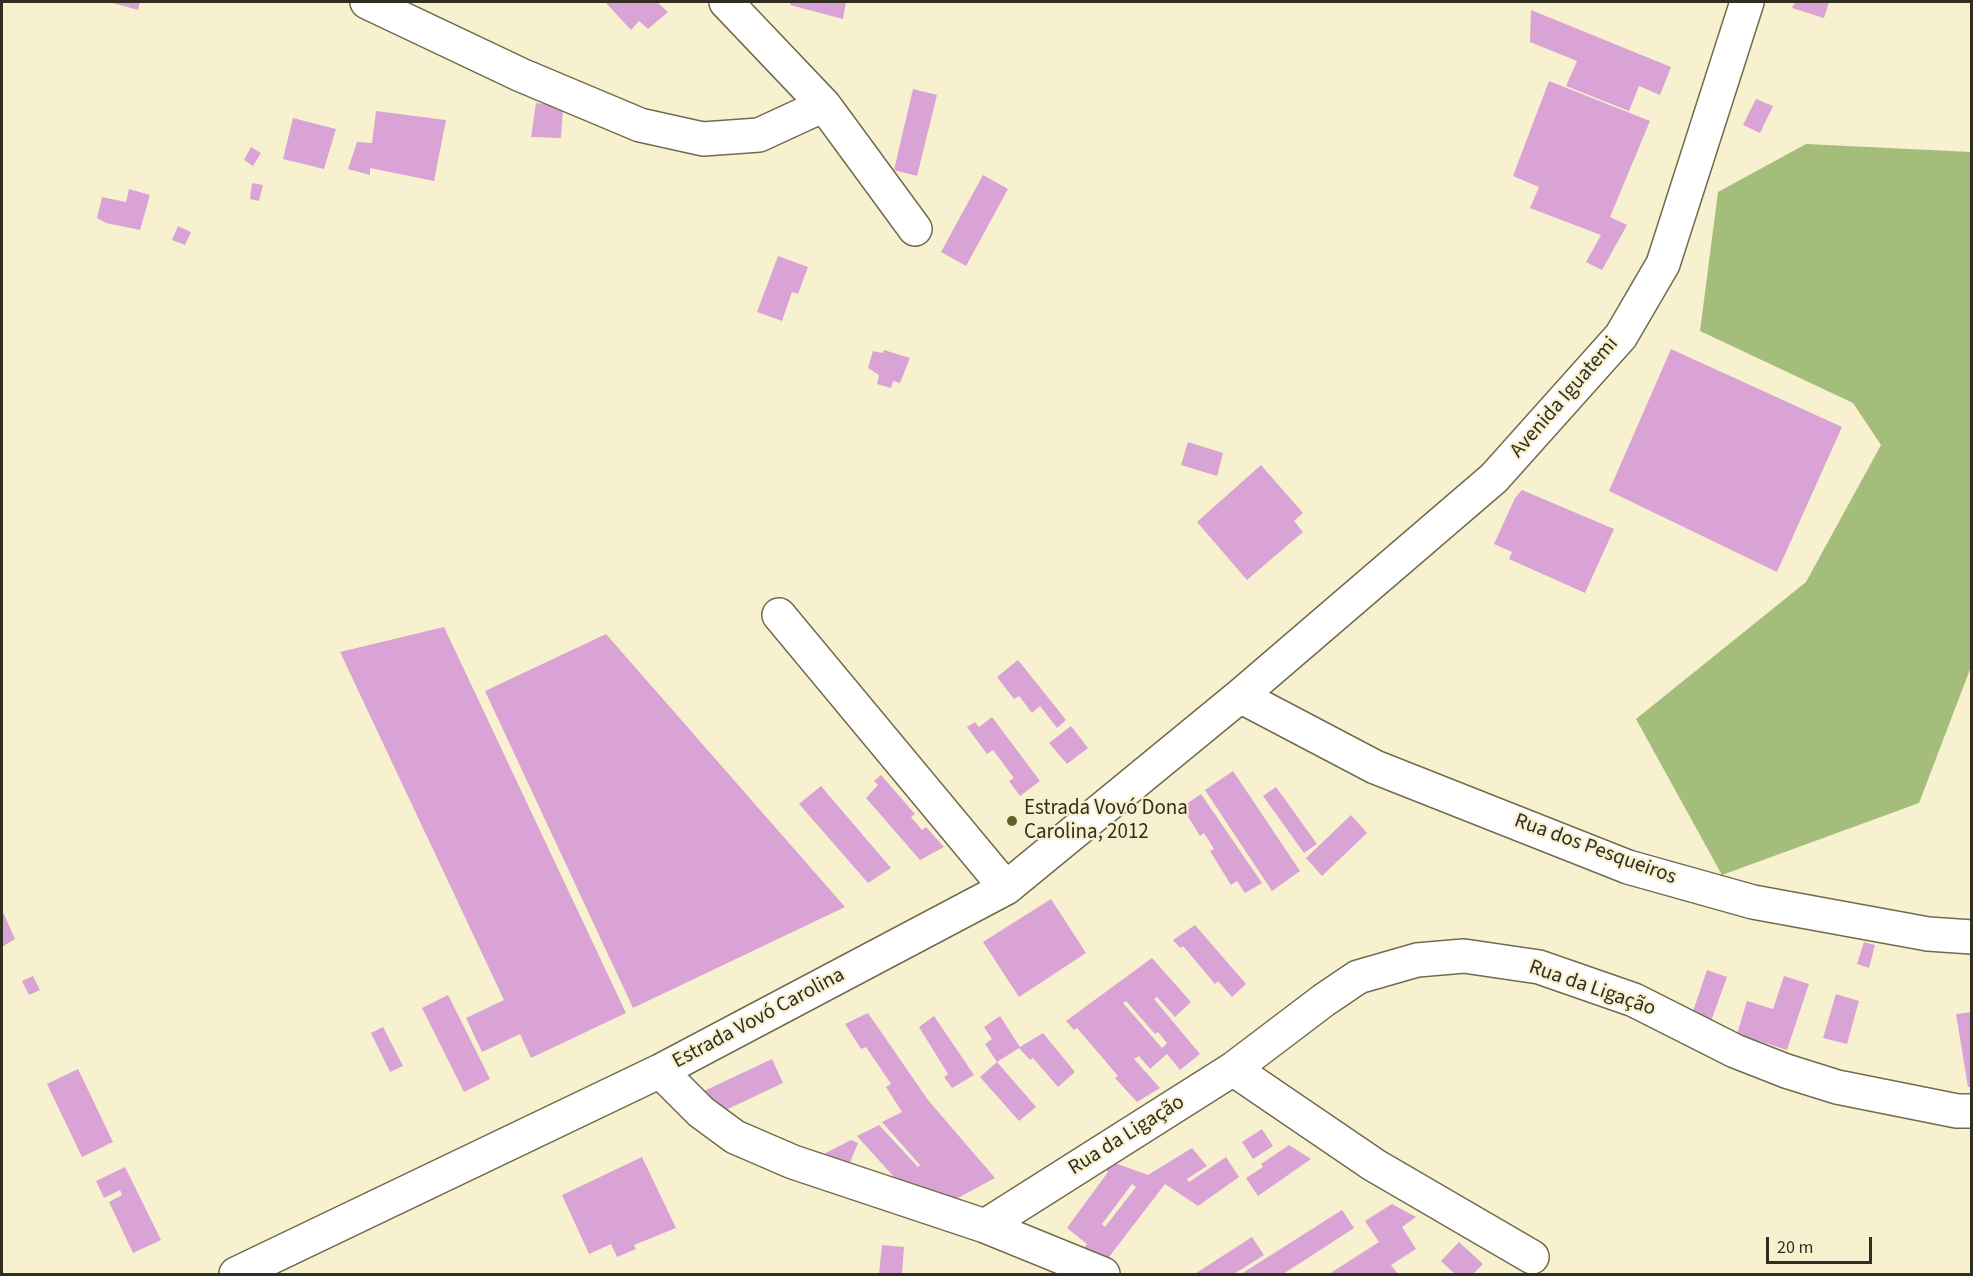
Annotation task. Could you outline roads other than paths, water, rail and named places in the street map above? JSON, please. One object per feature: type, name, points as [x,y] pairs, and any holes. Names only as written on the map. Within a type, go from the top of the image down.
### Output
[{"type":"street","points":[[367,2],[521,75],[640,125],[703,139],[759,135],[824,105]]},
{"type":"street","points":[[726,2],[824,105],[915,229]]},
{"type":"street","name":"Avenida Iguatemi","points":[[1240,696],[1494,478],[1621,336],[1663,264],[1747,2]]},
{"type":"street","points":[[779,615],[1006,888]]},
{"type":"street","name":"Estrada Vovó Carolina","points":[[236,1275],[660,1071],[1006,888],[1240,696]]},
{"type":"street","name":"Rua dos Pesqueiros","points":[[1240,696],[1375,767],[1628,867],[1753,903],[1928,934],[1971,936]]},
{"type":"street","name":"Rua da Ligação","points":[[986,1226],[1233,1069],[1358,977],[1417,960],[1464,956],[1539,967],[1634,1000],[1736,1051],[1837,1087],[1957,1111],[1971,1111]]},
{"type":"street","points":[[1233,1069],[1374,1165],[1532,1257]]},
{"type":"street","points":[[660,1071],[701,1112],[735,1137],[793,1162],[986,1226],[1103,1275]]},
{"type":"place","name":"Estrada Vovó Dona Carolina, 2012","points":[[1012,821]]}]
